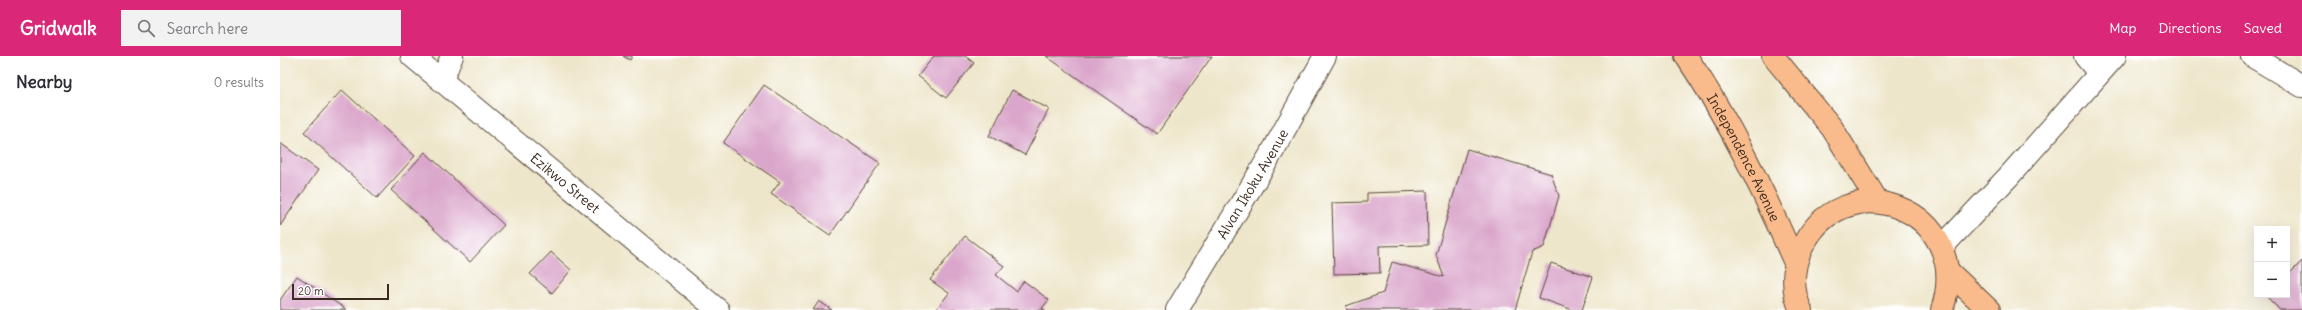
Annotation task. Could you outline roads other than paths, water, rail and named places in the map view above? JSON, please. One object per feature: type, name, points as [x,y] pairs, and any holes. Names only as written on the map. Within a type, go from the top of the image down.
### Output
[{"type":"main road","name":"Independence Avenue","points":[[1686,56],[1713,97],[1758,178],[1795,263]]},
{"type":"main road","points":[[1773,56],[1832,128],[1878,202]]},
{"type":"main road","points":[[1801,310],[1797,302],[1794,282],[1795,263],[1806,237],[1825,217],[1850,204],[1878,202],[1892,204],[1916,216],[1935,235],[1942,247],[1948,272],[1947,293],[1942,310]]},
{"type":"main road","points":[[1948,272],[1989,310]]},
{"type":"street","name":"Ezikwo Street","points":[[412,56],[718,310]]},
{"type":"street","points":[[442,80],[452,56]]},
{"type":"street","name":"Alvan Ikoku Avenue","points":[[1177,310],[1274,149],[1325,56]]},
{"type":"street","points":[[2085,56],[2099,73]]},
{"type":"street","points":[[1942,247],[2009,176],[2115,56]]},
{"type":"street","points":[[2252,56],[2302,86]]}]
